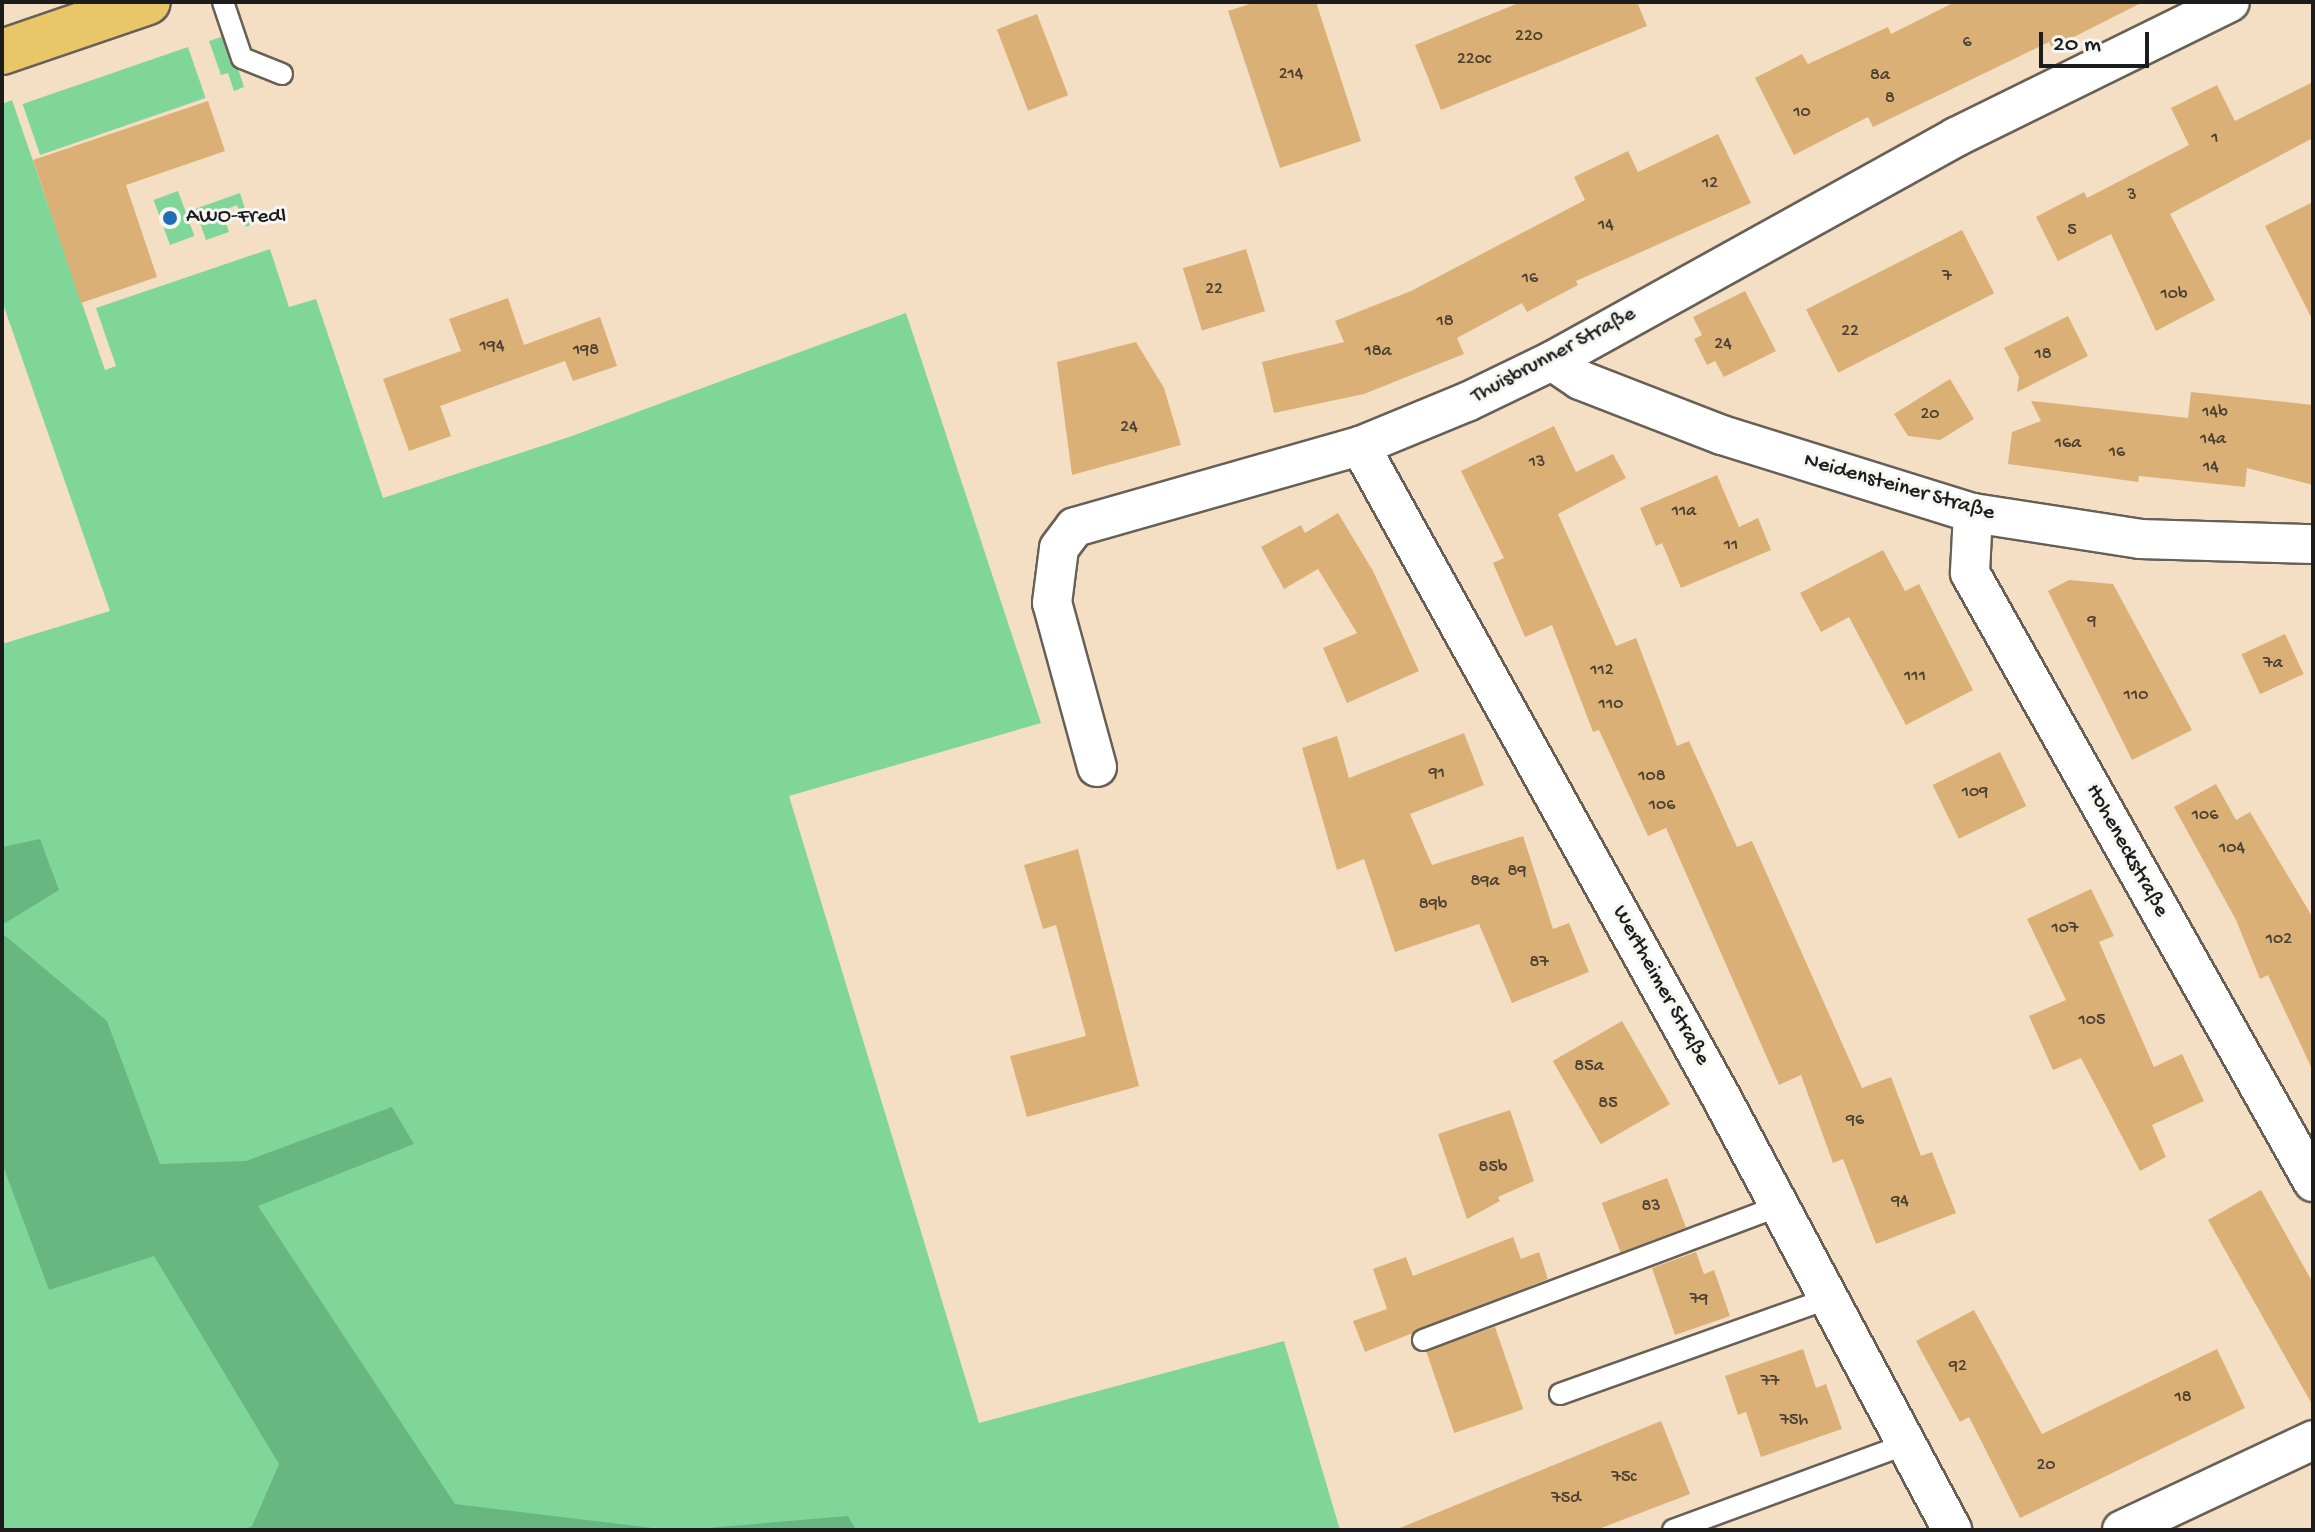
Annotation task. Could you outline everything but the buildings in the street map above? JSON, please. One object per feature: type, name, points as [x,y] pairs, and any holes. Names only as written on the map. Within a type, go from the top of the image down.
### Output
[{"type":"main road","points":[[2,52],[148,2]]},
{"type":"street","name":"Thuisbrunner Straße","points":[[1097,767],[1052,603],[1059,548],[1075,527],[1360,446],[1552,361],[1956,137],[2230,2]]},
{"type":"street","name":"Neidensteiner Straße","points":[[1552,361],[1580,380],[1722,435],[1973,513],[2140,539],[2313,544]]},
{"type":"street","name":"Wertheimer Straße","points":[[1360,446],[1780,1206],[1952,1530]]},
{"type":"street","name":"Hoheneckstraße","points":[[1973,513],[1970,573],[2313,1182]]},
{"type":"street","points":[[2122,1530],[2313,1440]]},
{"type":"lane","points":[[223,2],[242,58],[282,74]]},
{"type":"lane","points":[[1423,1340],[1780,1206]]},
{"type":"lane","points":[[1560,1394],[1829,1298]]},
{"type":"lane","points":[[1673,1530],[1907,1444]]},
{"type":"green space","points":[[227,35],[244,87],[234,91],[228,73],[221,75],[209,41]]},
{"type":"green space","points":[[188,47],[206,98],[40,155],[23,104]]},
{"type":"green space","points":[[12,100],[105,370],[116,366],[96,308],[270,249],[289,307],[316,299],[383,498],[572,436],[906,313],[1041,723],[789,796],[979,1423],[1284,1341],[1340,1530],[2,1530],[2,644],[110,611],[2,301],[2,104]]},
{"type":"green space","points":[[178,191],[194,236],[170,245],[154,200]]},
{"type":"green space","points":[[240,193],[250,225],[246,227],[237,205],[222,211],[229,232],[206,240],[195,209]]},
{"type":"green space","points":[[40,839],[59,890],[2,925],[2,847]]},
{"type":"green space","points":[[2,933],[107,1021],[160,1164],[246,1161],[392,1107],[414,1144],[258,1206],[455,1504],[669,1530],[243,1530],[252,1526],[279,1464],[154,1256],[49,1290],[2,1163]]},
{"type":"green space","points":[[848,1516],[856,1530],[684,1530]]},
{"type":"place","name":"AWO-Fredl","points":[[170,218]]}]
